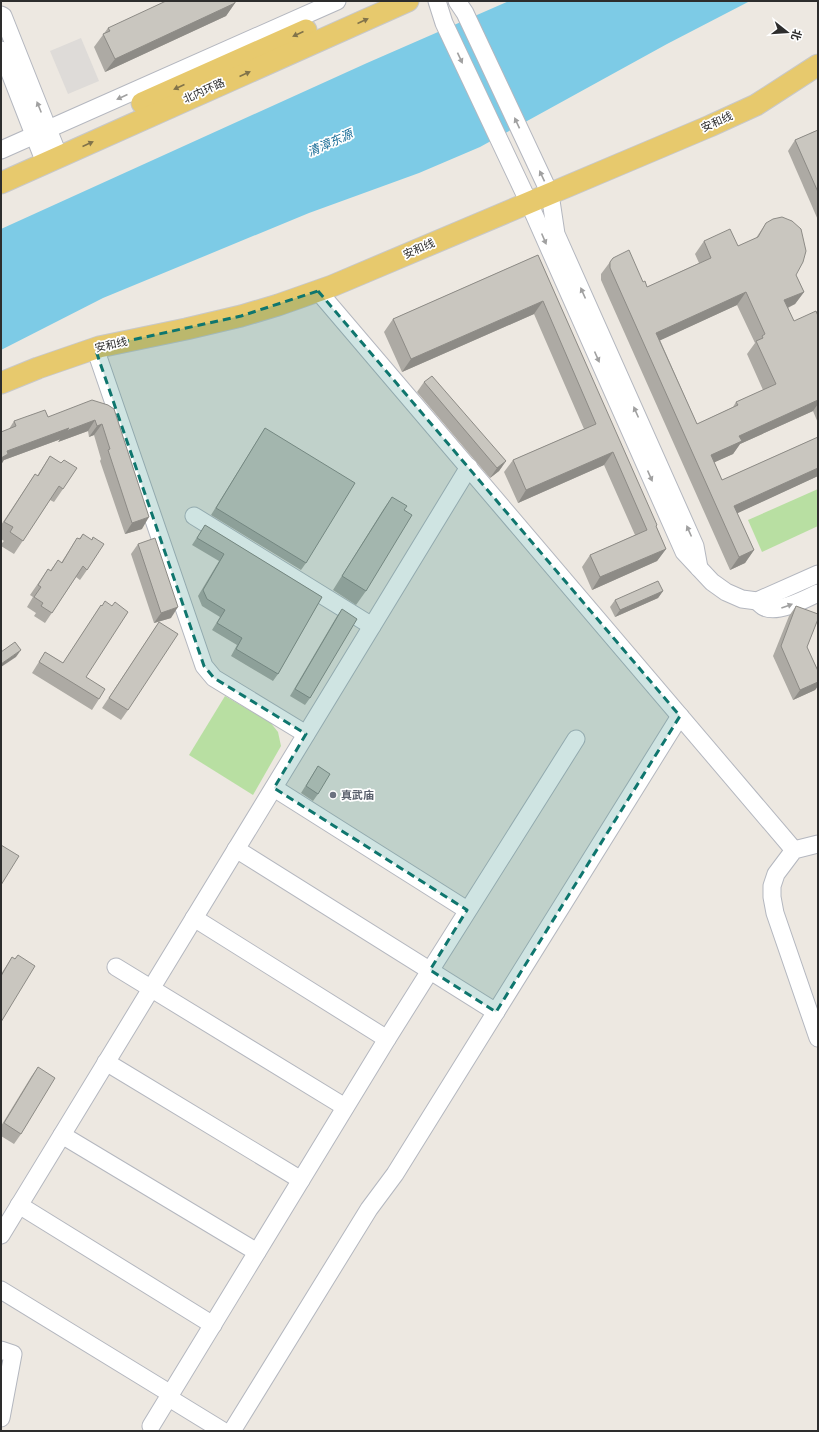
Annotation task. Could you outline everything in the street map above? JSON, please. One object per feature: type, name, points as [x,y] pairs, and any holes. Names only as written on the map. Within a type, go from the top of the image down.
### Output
[{"type":"main road","name":"北内环路","points":[[1,167],[372,1]]},
{"type":"main road","name":"北内环路","points":[[1,183],[47,146],[408,1]]},
{"type":"main road","name":"安和线","points":[[1,383],[45,365],[95,348],[241,316],[318,291],[710,126],[756,104],[818,65]]},
{"type":"street","points":[[1,150],[47,146],[337,1]]},
{"type":"street","points":[[437,1],[444,23],[529,203],[684,552],[712,582],[726,592],[742,599],[757,601],[818,574]]},
{"type":"street","points":[[461,7],[550,194],[556,234],[696,546],[700,568]]},
{"type":"street","points":[[1,15],[3,16],[47,146]]},
{"type":"street","points":[[1,50],[47,146]]},
{"type":"street","points":[[318,291],[794,850]]},
{"type":"street","points":[[95,348],[204,666],[214,678],[306,734]]},
{"type":"street","points":[[1,1236],[469,467]]},
{"type":"street","points":[[194,516],[372,626]]},
{"type":"street","points":[[757,601],[764,607],[784,608],[818,593]]},
{"type":"street","points":[[232,1431],[369,1209],[395,1174],[680,716]]},
{"type":"street","points":[[151,1426],[387,1039],[576,739]]},
{"type":"street","points":[[274,788],[467,910]]},
{"type":"street","points":[[818,844],[794,850],[776,874],[772,886],[772,897],[775,913],[818,1038]]},
{"type":"street","points":[[236,849],[496,1012]]},
{"type":"street","points":[[194,918],[387,1039]]},
{"type":"street","points":[[116,967],[345,1107]]},
{"type":"street","points":[[106,1062],[301,1180]]},
{"type":"street","points":[[62,1135],[257,1252]]},
{"type":"street","points":[[19,1205],[213,1325]]},
{"type":"street","points":[[1,1290],[166,1391],[174,1401],[223,1431]]},
{"type":"street","points":[[1,1350],[13,1354],[1,1418]]},
{"type":"highlighted area","points":[[318,291],[680,716],[496,1012],[430,970],[467,910],[274,788],[306,734],[214,678],[204,666],[95,348],[241,316]]},
{"type":"green space","points":[[818,489],[818,526],[762,552],[748,520]]},
{"type":"green space","points":[[225,696],[270,722],[278,732],[281,746],[253,795],[189,755]]},
{"type":"shaded area","points":[[81,38],[99,81],[68,94],[50,51]]},
{"type":"water","name":"清漳东源","points":[[509,1],[750,1],[667,44],[480,147],[419,173],[309,213],[103,298],[1,350],[1,229],[367,63]]},
{"type":"building","points":[[166,1],[235,1],[235,3],[115,59],[103,34],[110,31],[108,28]]},
{"type":"building","points":[[818,130],[818,192],[795,140]]},
{"type":"building","points":[[782,217],[792,221],[801,229],[806,251],[803,262],[796,275],[804,292],[784,300],[794,321],[816,311],[818,316],[818,400],[739,436],[742,441],[711,455],[722,480],[818,437],[818,468],[734,506],[754,550],[739,557],[610,268],[610,262],[613,258],[629,250],[643,282],[645,281],[647,287],[711,258],[704,241],[730,229],[738,246],[758,237],[766,223],[773,219]],"holes":[[[746,292],[765,334],[762,336],[763,338],[756,341],[776,384],[736,402],[738,405],[697,424],[656,333]]]},
{"type":"building","points":[[538,255],[657,525],[656,526],[666,549],[600,577],[590,555],[647,530],[613,452],[526,490],[513,460],[596,424],[543,301],[411,359],[393,319]]},
{"type":"building","points":[[432,376],[506,461],[497,468],[424,382]]},
{"type":"building","points":[[92,400],[108,405],[114,409],[149,517],[132,523],[108,450],[110,449],[102,424],[97,426],[95,420],[7,451],[8,454],[1,458],[1,432],[16,426],[14,421],[45,410],[48,417]]},
{"type":"building","points":[[265,428],[355,483],[306,563],[216,508]]},
{"type":"building","points":[[50,456],[61,463],[64,460],[77,468],[63,489],[59,486],[23,541],[10,532],[13,527],[4,522],[35,474],[38,476]]},
{"type":"building","points":[[392,497],[407,506],[404,510],[412,515],[366,591],[342,576]]},
{"type":"building","points":[[205,525],[322,597],[278,674],[236,649],[242,638],[217,623],[225,610],[207,599],[203,590],[224,554],[197,538]]},
{"type":"building","points":[[83,534],[92,540],[93,537],[104,544],[87,570],[83,566],[52,613],[41,606],[43,603],[34,597],[41,587],[38,585],[48,569],[51,571],[58,560],[62,563],[77,538],[80,539]]},
{"type":"building","points":[[155,538],[178,607],[161,613],[138,544]]},
{"type":"building","points":[[658,581],[663,591],[620,610],[615,600]]},
{"type":"building","points":[[105,601],[112,606],[115,602],[128,612],[86,677],[105,689],[99,699],[39,662],[45,652],[63,663]]},
{"type":"building","points":[[796,606],[818,614],[818,619],[807,647],[818,671],[818,682],[800,690],[781,646]]},
{"type":"building","points":[[342,609],[357,619],[310,698],[295,689]]},
{"type":"building","points":[[159,622],[178,634],[128,710],[109,698]]},
{"type":"building","points":[[15,642],[21,650],[1,664],[1,652]]},
{"type":"building","points":[[318,766],[330,774],[318,794],[306,786]]},
{"type":"building","points":[[1,845],[19,856],[1,885]]},
{"type":"building","points":[[18,955],[35,966],[1,1022],[1,976],[12,957],[15,959]]},
{"type":"building","points":[[38,1067],[55,1078],[21,1134],[4,1123]]},
{"type":"place","name":"真武庙","points":[[333,795]]}]
